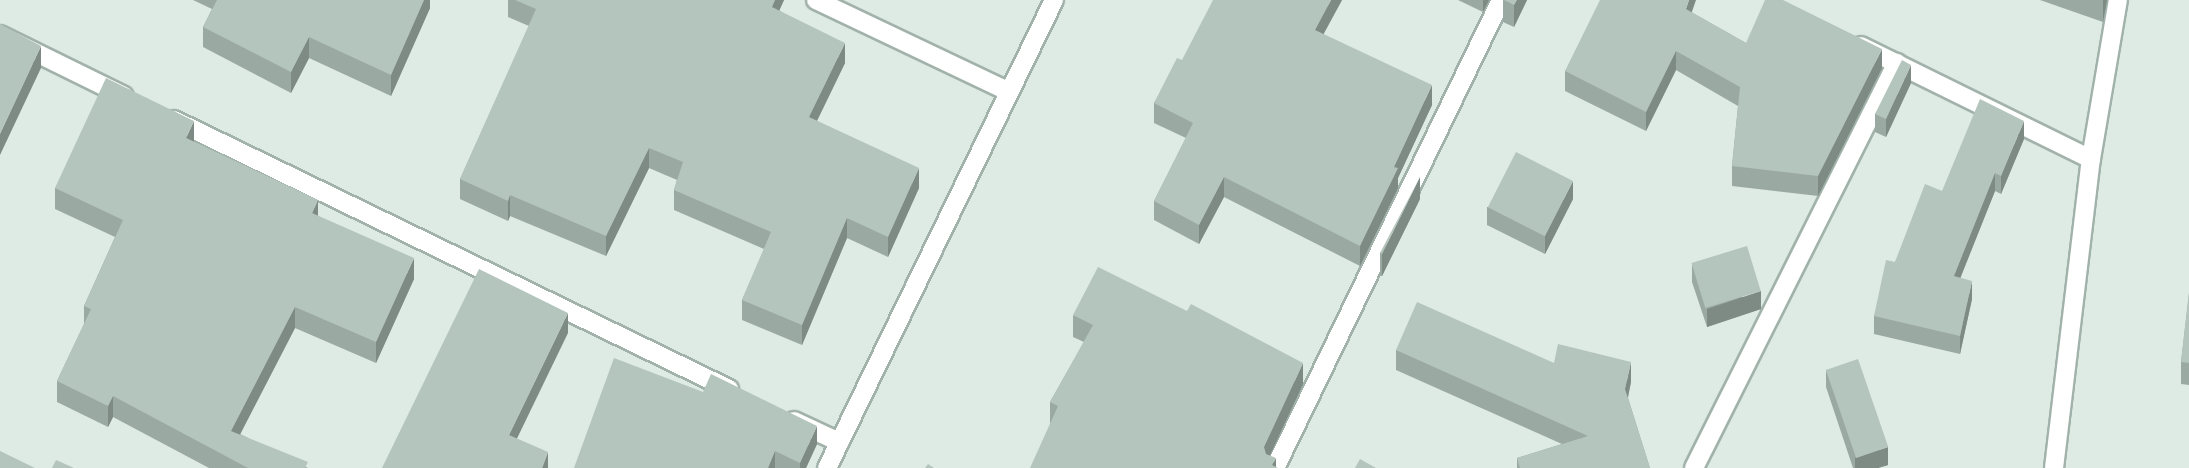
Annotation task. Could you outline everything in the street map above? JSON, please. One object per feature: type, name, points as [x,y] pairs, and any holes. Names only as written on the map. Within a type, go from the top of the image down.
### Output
[{"type":"street","points":[[816,0],[1008,91]]},
{"type":"street","points":[[827,468],[1054,0]]},
{"type":"street","points":[[1275,468],[1501,0]]},
{"type":"street","points":[[2054,468],[2091,159],[2118,0]]},
{"type":"street","points":[[0,36],[140,103]]},
{"type":"street","points":[[1843,37],[2091,159]]},
{"type":"street","points":[[1694,468],[1897,63]]},
{"type":"street","points":[[161,114],[742,395]]},
{"type":"street","points":[[774,411],[839,442]]},
{"type":"building","points":[[217,0],[424,0],[391,75],[309,37],[291,72],[203,27]]},
{"type":"building","points":[[515,0],[775,0],[772,7],[845,43],[809,117],[919,168],[888,237],[847,218],[802,325],[742,300],[771,232],[674,190],[683,162],[649,148],[606,236],[510,195],[508,201],[460,179],[536,9]]},
{"type":"building","points":[[1213,0],[1331,0],[1315,30],[1432,85],[1394,167],[1398,168],[1360,246],[1224,177],[1199,225],[1154,201],[1193,123],[1154,103],[1177,58],[1182,60]]},
{"type":"building","points":[[1504,0],[1517,0],[1514,5]]},
{"type":"building","points":[[1600,0],[1689,0],[1686,9],[1746,43],[1765,0],[1783,0],[1882,49],[1818,176],[1732,166],[1740,87],[1676,51],[1646,112],[1565,71]]},
{"type":"building","points":[[0,24],[41,46],[0,134]]},
{"type":"building","points":[[1902,60],[1911,65],[1886,119],[1875,114]]},
{"type":"building","points":[[106,78],[194,121],[186,138],[318,200],[312,213],[414,258],[376,342],[295,307],[231,431],[308,462],[305,468],[248,468],[113,396],[108,406],[57,381],[91,309],[84,306],[123,220],[55,188]]},
{"type":"building","points":[[1980,99],[2024,121],[2001,176],[1995,173],[1954,276],[1972,281],[1960,336],[1874,316],[1886,260],[1895,262],[1925,184],[1942,191]]},
{"type":"building","points":[[1516,152],[1573,181],[1545,236],[1488,207]]},
{"type":"building","points":[[1420,177],[1382,254],[1380,253]]},
{"type":"building","points":[[1747,246],[1761,291],[1705,308],[1692,263]]},
{"type":"building","points":[[1098,267],[1187,311],[1191,304],[1303,363],[1264,447],[1266,454],[1276,458],[1272,465],[1278,468],[1030,468],[1058,406],[1050,402],[1093,325],[1073,315]]},
{"type":"building","points":[[479,269],[568,313],[509,435],[548,452],[542,468],[382,468]]},
{"type":"building","points":[[2189,293],[2189,363],[2181,362]]},
{"type":"building","points":[[1417,302],[1554,363],[1558,344],[1631,362],[1625,389],[1650,468],[1520,468],[1517,458],[1588,436],[1396,350]]},
{"type":"building","points":[[614,358],[703,392],[711,374],[817,426],[800,463],[775,451],[768,468],[574,468]]},
{"type":"building","points":[[1858,359],[1888,447],[1856,458],[1826,370]]},
{"type":"building","points":[[0,451],[35,468],[0,468]]},
{"type":"building","points":[[1360,459],[1376,468],[1355,468]]},
{"type":"building","points":[[56,460],[74,468],[52,468]]}]
